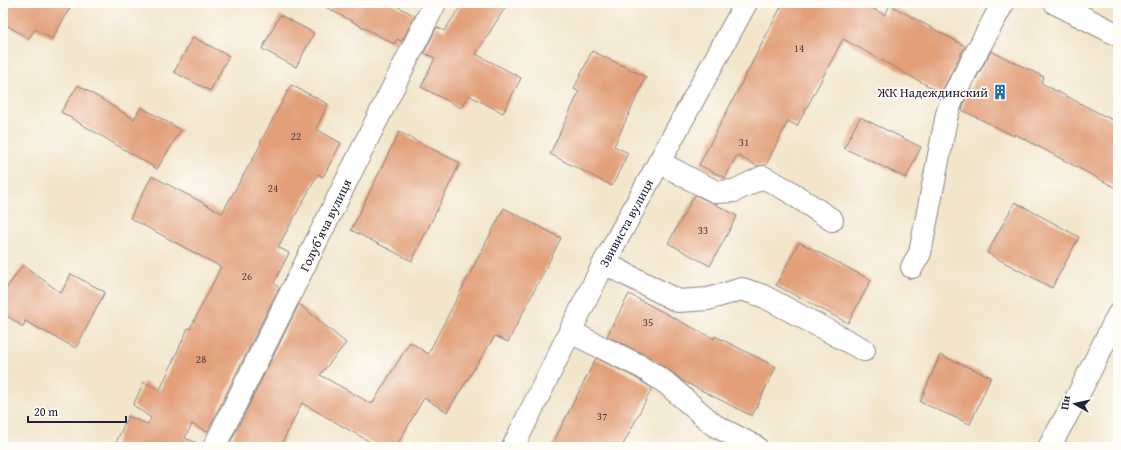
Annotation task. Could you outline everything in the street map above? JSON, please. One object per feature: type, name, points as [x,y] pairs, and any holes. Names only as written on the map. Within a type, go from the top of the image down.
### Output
[{"type":"street","name":"Голубʼяча вулиця","points":[[214,447],[436,3]]},
{"type":"street","name":"Звивиста вулиця","points":[[513,447],[604,263],[746,3]]},
{"type":"street","points":[[912,268],[920,253],[946,114],[955,92],[1003,3]]},
{"type":"street","points":[[1055,3],[1118,35]]},
{"type":"street","points":[[659,162],[717,192],[734,191],[764,177],[787,190],[832,220]]},
{"type":"street","points":[[604,263],[678,301],[708,299],[742,289],[763,296],[864,350]]},
{"type":"street","points":[[1049,447],[1077,397],[1118,315]]},
{"type":"street","points":[[570,332],[642,367],[666,384],[714,425],[756,447]]},
{"type":"building","points":[[3,3],[73,3],[52,39],[35,29],[29,39],[3,23],[3,15],[5,11],[3,10]]},
{"type":"building","points":[[318,3],[391,3],[415,16],[402,41],[397,39],[394,44]]},
{"type":"building","points":[[463,3],[508,3],[476,54],[521,78],[503,113],[468,95],[461,108],[421,87],[435,58],[424,53],[437,27],[444,31]]},
{"type":"building","points":[[783,3],[862,3],[885,15],[890,5],[965,46],[941,93],[843,39],[797,126],[788,121],[766,165],[757,166],[737,155],[725,178],[699,165]]},
{"type":"building","points":[[280,15],[314,33],[296,67],[262,49]]},
{"type":"building","points":[[193,37],[229,56],[210,91],[174,72]]},
{"type":"building","points":[[592,51],[646,77],[614,146],[628,153],[612,186],[550,154],[579,92],[574,89]]},
{"type":"building","points":[[991,51],[1044,77],[1041,83],[1118,123],[1118,189],[1015,134],[1014,136],[962,110],[966,97]]},
{"type":"building","points":[[78,85],[134,119],[141,107],[181,130],[157,169],[61,112]]},
{"type":"building","points":[[291,85],[328,104],[316,129],[341,143],[323,177],[318,174],[278,247],[289,253],[274,283],[279,288],[207,432],[192,424],[185,438],[202,445],[202,447],[114,447],[128,416],[148,424],[151,418],[133,405],[144,382],[160,390],[188,328],[190,329],[221,267],[130,218],[152,176],[222,213],[261,144],[260,143]]},
{"type":"building","points":[[860,117],[921,147],[906,178],[844,148]]},
{"type":"building","points":[[399,132],[460,163],[412,261],[351,230]]},
{"type":"building","points":[[695,195],[737,216],[710,266],[668,243]]},
{"type":"building","points":[[1015,202],[1079,237],[1052,288],[987,253]]},
{"type":"building","points":[[504,208],[561,238],[508,342],[495,336],[447,412],[424,398],[396,447],[379,447],[302,403],[280,447],[238,447],[230,443],[299,304],[346,343],[320,375],[372,404],[410,342],[428,354]]},
{"type":"building","points":[[799,242],[871,280],[848,323],[776,285]]},
{"type":"building","points":[[23,265],[61,293],[71,274],[105,292],[76,348],[25,321],[23,327],[3,313],[3,293]]},
{"type":"building","points":[[629,294],[714,339],[715,336],[776,367],[752,416],[683,381],[649,357],[607,336]]},
{"type":"building","points":[[940,355],[991,377],[970,424],[920,402]]},
{"type":"building","points":[[596,358],[636,378],[652,388],[622,447],[551,447]]},
{"type":"place","name":"ЖК Надеждинский","points":[[1000,92]]}]
